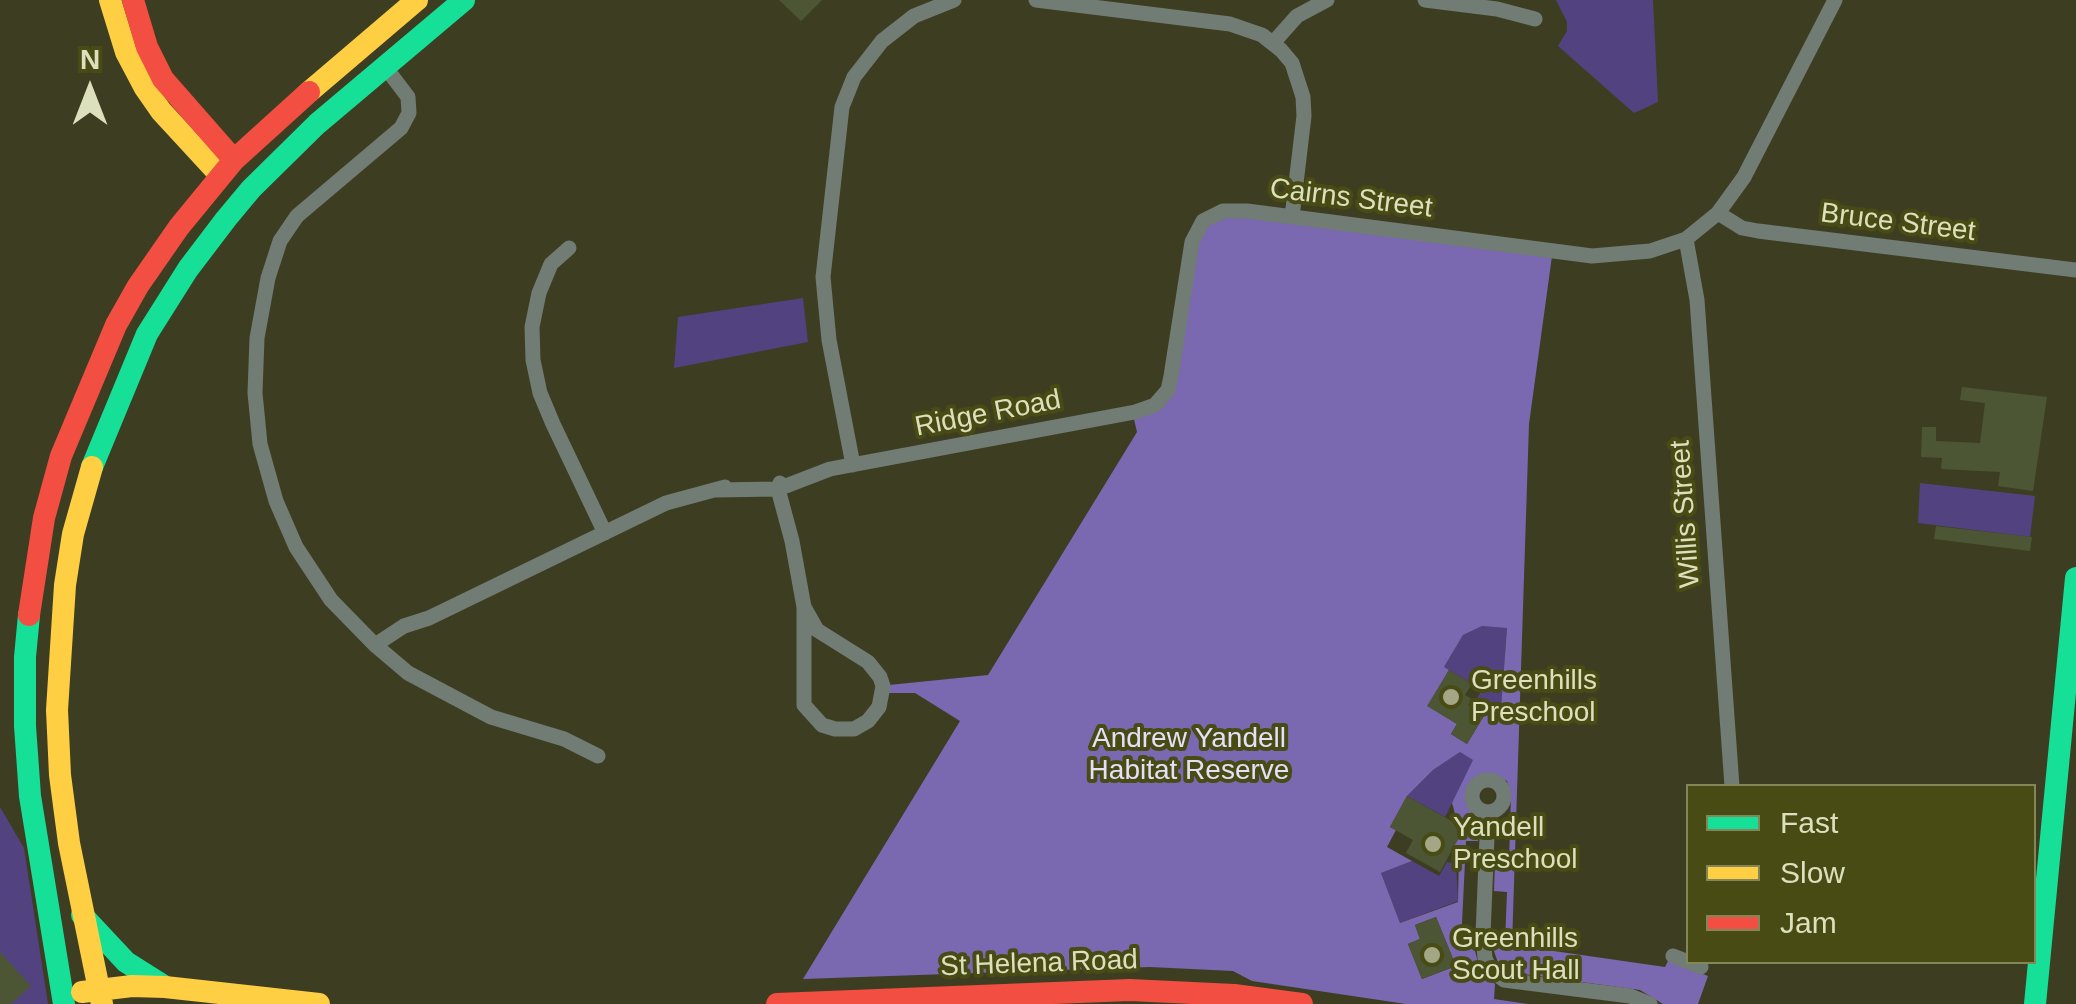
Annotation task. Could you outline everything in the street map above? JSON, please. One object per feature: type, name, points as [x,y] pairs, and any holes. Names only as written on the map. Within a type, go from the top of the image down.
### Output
[{"type":"main road","points":[[110,0],[136,73],[160,112],[189,127]]},
{"type":"main road","points":[[133,0],[154,63],[189,127],[252,188]]},
{"type":"main road","points":[[318,1004],[166,987],[63,1000],[30,796],[24,657],[44,518],[68,438],[116,325],[148,271],[227,167],[417,0]]},
{"type":"main road","points":[[100,996],[82,914],[60,775],[57,710],[61,622],[73,534],[98,447],[147,334],[188,269],[252,188],[317,124],[464,0]]},
{"type":"main road","points":[[366,43],[386,68]]},
{"type":"main road","points":[[2036,1004],[2076,578]]},
{"type":"main road","points":[[82,914],[126,962],[166,987]]},
{"type":"main road","name":"St Helena Road","points":[[778,1004],[976,1000],[1159,990],[1302,1004]]},
{"type":"street","points":[[853,465],[828,340],[822,277],[842,107],[854,77],[882,41],[914,16],[954,0]]},
{"type":"street","points":[[1036,0],[1230,24],[1273,43],[1292,63],[1303,97],[1292,217]]},
{"type":"street","points":[[1273,43],[1297,16],[1327,0]]},
{"type":"street","points":[[1425,0],[1497,9],[1535,19]]},
{"type":"street","points":[[1686,239],[1718,213],[1744,176],[1836,0]]},
{"type":"street","points":[[386,68],[408,97],[409,113],[401,128],[309,204],[287,228],[268,278],[256,365],[260,444],[296,547],[331,600],[380,650],[408,674],[461,704],[564,738],[598,756]]},
{"type":"street","name":"Cairns Street","points":[[1155,404],[1168,390],[1189,251],[1198,228],[1210,216],[1223,211],[1592,256],[1650,251],[1686,239]]},
{"type":"street","name":"Bruce Street","points":[[1718,213],[1742,228],[1758,231],[2076,270]]},
{"type":"street","name":"Willis Street","points":[[1686,239],[1697,300],[1732,784]]},
{"type":"street","points":[[569,248],[551,264],[539,293],[532,327],[533,360],[552,424],[605,533]]},
{"type":"street","name":"Ridge Road","points":[[380,650],[429,618],[666,503],[752,479],[782,485],[803,470],[853,465],[1135,412],[1155,404]]},
{"type":"street","points":[[782,485],[804,607],[804,705],[822,725],[854,729],[879,707],[883,686],[880,677],[868,662],[818,630],[804,607]]},
{"type":"street","points":[[1488,812],[1483,935],[1490,970],[1504,980],[1630,996],[1650,1004]]},
{"type":"shaded area","points":[[1556,0],[1653,0],[1658,102],[1634,113],[1558,46],[1567,31],[1567,22]]},
{"type":"shaded area","points":[[803,298],[808,342],[674,368],[678,317]]},
{"type":"shaded area","points":[[1920,483],[2035,496],[2030,537],[1918,523]]},
{"type":"shaded area","points":[[1482,626],[1507,627],[1500,723],[1485,714],[1489,707],[1476,700],[1482,690],[1444,667],[1463,635]]},
{"type":"shaded area","points":[[1460,752],[1474,760],[1445,817],[1407,796],[1433,770]]},
{"type":"shaded area","points":[[0,807],[24,848],[48,1004],[0,1004]]},
{"type":"shaded area","points":[[1412,861],[1439,876],[1447,862],[1456,864],[1458,901],[1400,923],[1381,873]]},
{"type":"green space","name":"Andrew Yandell Habitat Reserve","points":[[1234,215],[1552,256],[1529,424],[1512,945],[1665,967],[1668,961],[1708,976],[1698,1004],[1663,1004],[1640,990],[1516,973],[1499,966],[1492,945],[1505,942],[1507,892],[1494,891],[1495,861],[1509,861],[1511,792],[1507,781],[1490,773],[1472,779],[1465,796],[1478,830],[1478,841],[1466,841],[1461,944],[1474,947],[1480,970],[1495,984],[1494,999],[1528,1004],[1406,1004],[1252,981],[1233,971],[1150,967],[803,979],[960,721],[915,693],[889,693],[889,685],[988,675],[1137,432],[1134,419],[1160,410],[1172,395],[1193,258],[1203,231],[1215,220]],"holes":[[[1482,626],[1507,628],[1500,722],[1485,714],[1467,744],[1451,734],[1457,724],[1428,706],[1463,635]],[[1460,752],[1473,760],[1452,803],[1456,817],[1467,823],[1453,848],[1459,852],[1458,902],[1400,923],[1381,873],[1412,861],[1387,847],[1396,830],[1390,827],[1407,796],[1433,770]],[[1436,917],[1456,966],[1422,979],[1408,944],[1420,939],[1415,925]]]},
{"type":"building","points":[[779,0],[822,0],[801,21]]},
{"type":"building","points":[[1962,387],[2047,397],[2033,491],[1998,486],[2000,472],[1941,469],[1942,458],[1921,457],[1922,427],[1936,427],[1936,441],[1980,443],[1985,403],[1960,400]]},
{"type":"building","points":[[1936,526],[2032,537],[2030,551],[1934,539]]},
{"type":"building","name":"Greenhills Preschool","points":[[1449,670],[1472,684],[1465,695],[1472,699],[1468,705],[1485,714],[1467,744],[1451,734],[1457,724],[1427,706]]},
{"type":"building","name":"Yandell Preschool","points":[[1407,796],[1464,828],[1440,872],[1406,853],[1413,840],[1390,827]]},
{"type":"building","name":"Greenhills Scout Hall","points":[[1436,917],[1456,966],[1422,979],[1408,944],[1420,939],[1415,925]]},
{"type":"building","points":[[0,952],[31,986],[11,1004],[0,1004]]},
{"type":"traffic: fast","points":[[92,467],[147,334],[188,269],[226,219],[317,124],[464,0]]},
{"type":"traffic: fast","points":[[2035,1004],[2076,578]]},
{"type":"traffic: fast","points":[[29,615],[25,726],[30,796],[64,1004]]},
{"type":"traffic: fast","points":[[82,915],[126,962],[164,986]]},
{"type":"traffic: slow","points":[[110,0],[126,52],[145,88],[220,175]]},
{"type":"traffic: slow","points":[[309,92],[417,0]]},
{"type":"traffic: slow","points":[[92,467],[73,534],[65,585],[57,710],[69,843],[102,1004]]},
{"type":"traffic: slow","points":[[82,992],[165,987],[319,1004]]},
{"type":"traffic: jam","points":[[133,0],[147,47],[163,79],[234,160]]},
{"type":"traffic: jam","points":[[29,615],[44,518],[61,456],[116,325],[179,227],[234,160],[309,92]]},
{"type":"traffic: jam","points":[[777,1004],[1130,990],[1234,995],[1302,1004]]},
{"type":"place","name":"Greenhills Preschool","points":[[1451,697]]},
{"type":"place","name":"Yandell Preschool","points":[[1433,844]]},
{"type":"place","name":"Greenhills Scout Hall","points":[[1432,955]]}]
